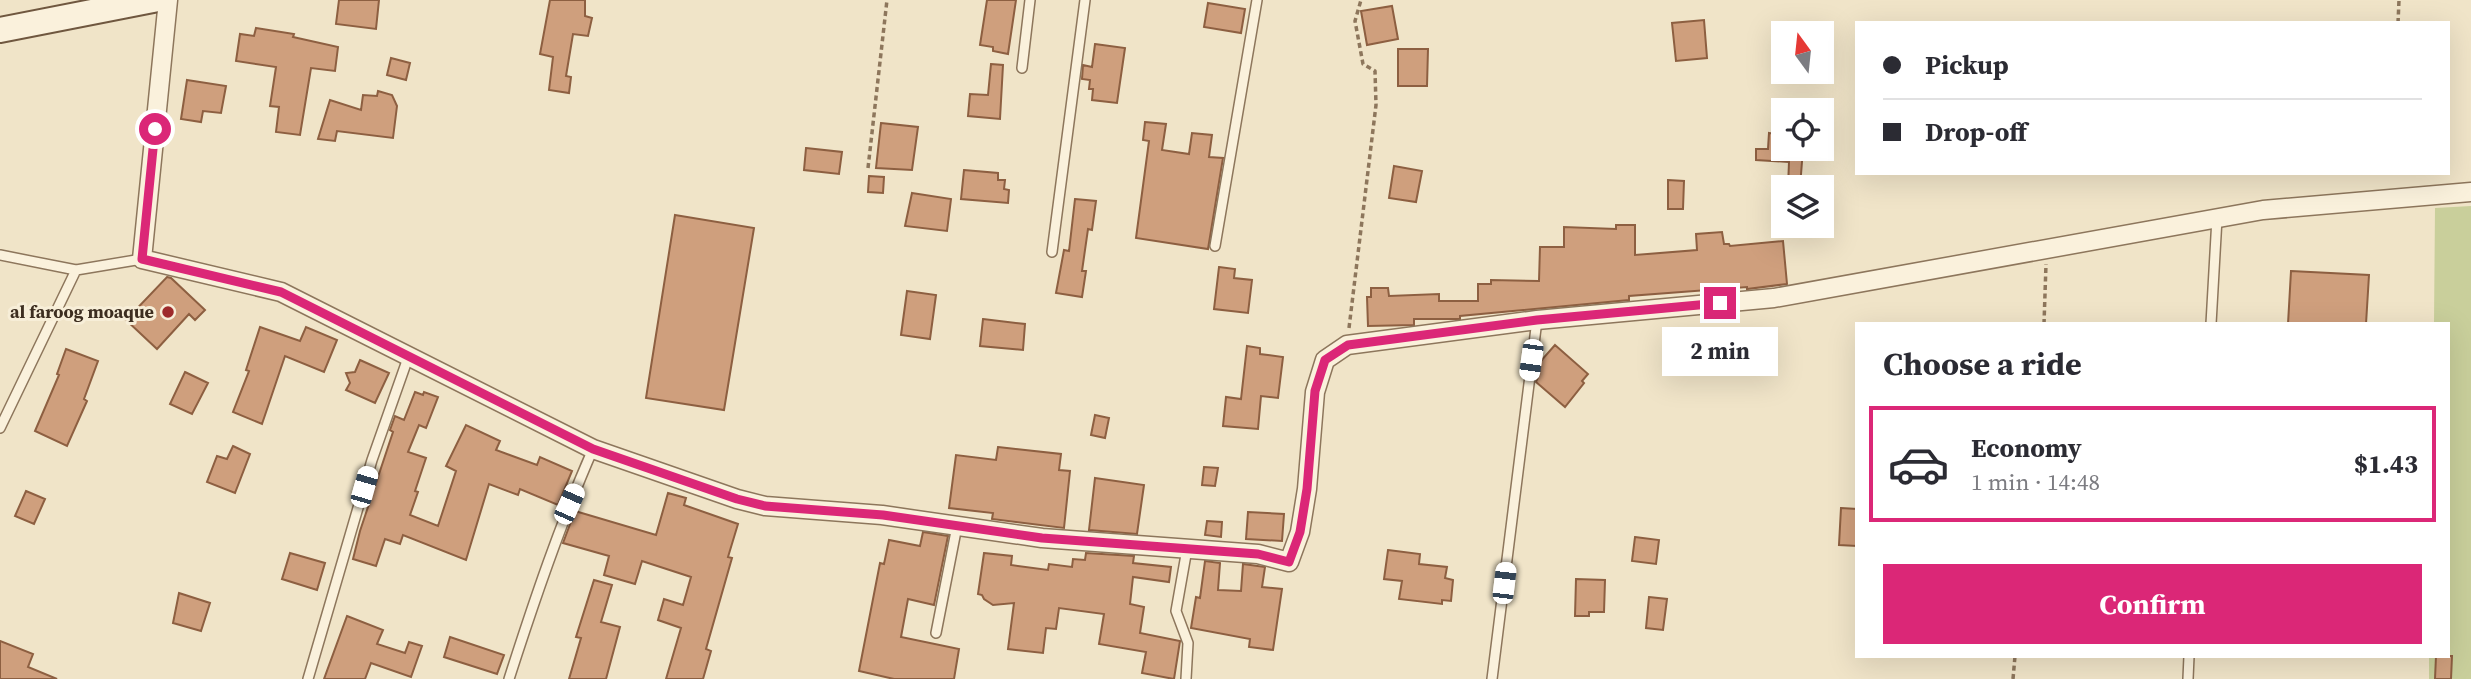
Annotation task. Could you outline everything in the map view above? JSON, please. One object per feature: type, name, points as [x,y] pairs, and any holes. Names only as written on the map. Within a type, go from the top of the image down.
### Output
[{"type":"street","points":[[0,13],[65,0]]},
{"type":"street","points":[[0,30],[153,0]]},
{"type":"street","points":[[168,0],[142,259],[281,292],[593,449],[713,491],[765,506],[883,515],[1042,538],[1258,554],[1289,562],[1300,532],[1307,489],[1315,391],[1325,360],[1348,345],[1537,320],[1774,298],[2263,210],[2471,192]]},
{"type":"lane","points":[[1022,68],[1030,0]]},
{"type":"lane","points":[[1052,252],[1085,0]]},
{"type":"lane","points":[[1215,246],[1257,0]]},
{"type":"lane","points":[[2211,322],[2217,218]]},
{"type":"lane","points":[[0,255],[76,270],[142,259]]},
{"type":"lane","points":[[0,428],[76,270]]},
{"type":"lane","points":[[1492,679],[1537,320]]},
{"type":"lane","points":[[307,679],[372,460],[409,355]]},
{"type":"lane","points":[[509,679],[536,592],[593,449]]},
{"type":"lane","points":[[936,633],[957,526]]},
{"type":"lane","points":[[1186,679],[1188,643],[1177,611],[1187,549]]},
{"type":"lane","points":[[2188,679],[2189,658]]},
{"type":"path","points":[[868,168],[887,0]]},
{"type":"path","points":[[1348,345],[1376,105],[1375,71],[1363,64],[1355,22],[1361,0]]},
{"type":"path","points":[[2398,21],[2399,0]]},
{"type":"path","points":[[2044,322],[2046,248]]},
{"type":"path","points":[[2013,679],[2015,658]]},
{"type":"green space","points":[[2471,206],[2471,679],[2429,679],[2429,658],[2450,658],[2450,322],[2434,322],[2435,208]]},
{"type":"building","points":[[339,0],[379,0],[376,29],[336,24]]},
{"type":"building","points":[[550,0],[585,0],[585,16],[592,18],[588,36],[573,34],[566,76],[571,77],[569,93],[549,90],[553,57],[540,54]]},
{"type":"building","points":[[987,0],[1016,0],[1008,54],[980,45]]},
{"type":"building","points":[[1208,3],[1245,9],[1241,33],[1204,27]]},
{"type":"building","points":[[1392,6],[1398,39],[1367,45],[1361,11]]},
{"type":"building","points":[[1704,20],[1707,58],[1676,61],[1672,23]]},
{"type":"building","points":[[256,28],[294,34],[293,37],[338,47],[335,71],[311,68],[300,135],[276,132],[279,107],[270,106],[276,67],[236,61],[240,34],[254,36]]},
{"type":"building","points":[[1095,44],[1125,48],[1117,103],[1092,100],[1090,80],[1082,79],[1083,65],[1092,67]]},
{"type":"building","points":[[1398,49],[1428,49],[1427,86],[1398,86]]},
{"type":"building","points":[[391,58],[410,63],[406,80],[387,75]]},
{"type":"building","points":[[991,64],[1003,65],[1000,119],[968,116],[970,94],[988,95]]},
{"type":"building","points":[[187,80],[226,86],[221,113],[203,111],[201,122],[181,119]]},
{"type":"building","points":[[378,91],[392,95],[397,106],[393,138],[337,131],[335,141],[318,139],[330,100],[361,110],[363,95],[377,96]]},
{"type":"building","points":[[1145,122],[1166,124],[1162,150],[1189,154],[1192,133],[1212,135],[1209,157],[1223,158],[1208,249],[1136,238],[1149,141],[1143,140]]},
{"type":"building","points":[[881,123],[918,127],[912,170],[876,168]]},
{"type":"building","points":[[1769,133],[1771,161],[1756,160],[1756,149],[1768,149]]},
{"type":"building","points":[[806,148],[842,152],[839,174],[804,170]]},
{"type":"building","points":[[1772,161],[1802,161],[1801,175],[1788,175],[1789,162]]},
{"type":"building","points":[[1394,166],[1422,171],[1416,202],[1389,198]]},
{"type":"building","points":[[964,170],[998,173],[998,180],[1005,180],[1004,189],[1009,190],[1008,203],[961,199]]},
{"type":"building","points":[[869,176],[884,177],[883,193],[868,192]]},
{"type":"building","points":[[1668,180],[1684,181],[1683,209],[1668,209]]},
{"type":"building","points":[[912,193],[951,199],[947,231],[905,226]]},
{"type":"building","points":[[1075,199],[1096,201],[1092,230],[1088,229],[1082,271],[1086,271],[1082,297],[1056,293],[1064,250],[1069,251]]},
{"type":"building","points":[[675,215],[754,228],[724,410],[646,398]]},
{"type":"building","points":[[1616,225],[1635,225],[1635,255],[1697,250],[1696,234],[1722,232],[1724,244],[1730,246],[1783,241],[1787,284],[1629,296],[1629,300],[1460,316],[1460,319],[1414,319],[1414,325],[1368,326],[1367,297],[1371,297],[1371,288],[1388,288],[1389,296],[1439,294],[1439,301],[1478,301],[1478,284],[1491,284],[1491,280],[1539,281],[1540,247],[1564,247],[1564,227],[1616,229]]},
{"type":"building","points":[[1219,267],[1235,269],[1234,278],[1252,280],[1248,313],[1214,309]]},
{"type":"building","points":[[2291,271],[2369,275],[2366,322],[2288,322]]},
{"type":"building","name":"al faroog moaque","points":[[167,277],[205,310],[195,320],[189,314],[157,349],[126,320]]},
{"type":"building","points":[[907,291],[936,295],[930,339],[901,335]]},
{"type":"building","points":[[983,319],[1025,324],[1023,350],[980,346]]},
{"type":"building","points":[[260,327],[300,341],[306,327],[337,340],[324,372],[285,356],[262,424],[233,412],[249,371],[246,370]]},
{"type":"building","points":[[1555,345],[1588,374],[1565,407],[1536,382],[1540,372],[1539,363]]},
{"type":"building","points":[[1247,346],[1260,348],[1260,354],[1283,357],[1278,398],[1261,396],[1258,429],[1223,426],[1226,397],[1241,399]]},
{"type":"building","points":[[66,349],[98,361],[84,399],[87,401],[67,446],[35,431],[59,375],[57,374]]},
{"type":"building","points":[[360,360],[389,373],[375,403],[346,390],[350,383],[346,373],[355,372]]},
{"type":"building","points":[[185,372],[208,383],[192,414],[170,404]]},
{"type":"building","points":[[415,392],[438,397],[426,428],[419,425],[408,452],[426,458],[410,515],[438,526],[456,471],[446,466],[466,425],[500,441],[496,450],[537,465],[540,457],[572,471],[558,505],[520,489],[518,495],[489,484],[466,560],[403,535],[400,544],[385,539],[376,566],[353,559],[393,432],[390,430],[395,416],[404,420]]},
{"type":"building","points":[[1095,415],[1109,418],[1105,438],[1091,435]]},
{"type":"building","points":[[233,446],[250,454],[235,493],[207,482],[217,456],[227,459]]},
{"type":"building","points":[[998,447],[1061,454],[1059,470],[1070,471],[1064,528],[992,519],[993,513],[949,508],[956,455],[996,460]]},
{"type":"building","points":[[1204,467],[1218,468],[1215,486],[1202,485]]},
{"type":"building","points":[[1095,478],[1144,485],[1137,534],[1089,530]]},
{"type":"building","points":[[26,491],[45,499],[34,524],[15,516]]},
{"type":"building","points":[[668,493],[686,498],[684,505],[738,524],[728,557],[732,558],[706,649],[711,651],[703,679],[666,679],[681,628],[658,620],[664,599],[683,605],[691,577],[642,561],[635,584],[604,575],[609,556],[563,543],[575,511],[656,535]]},
{"type":"building","points":[[1841,508],[1855,509],[1855,546],[1839,545]]},
{"type":"building","points":[[1248,512],[1284,514],[1282,541],[1246,539]]},
{"type":"building","points":[[1207,521],[1222,522],[1221,537],[1205,535]]},
{"type":"building","points":[[923,532],[948,536],[934,605],[908,599],[901,637],[959,649],[954,679],[894,679],[859,671],[880,563],[884,564],[889,540],[920,546]]},
{"type":"building","points":[[1635,537],[1659,540],[1656,564],[1632,561]]},
{"type":"building","points":[[1388,550],[1420,554],[1419,564],[1447,567],[1445,578],[1453,580],[1451,601],[1442,600],[1442,604],[1399,599],[1402,581],[1384,579]]},
{"type":"building","points":[[290,553],[325,563],[317,590],[282,579]]},
{"type":"building","points":[[984,553],[1012,556],[1011,565],[1048,570],[1049,564],[1072,567],[1073,559],[1085,560],[1086,553],[1134,556],[1133,563],[1171,567],[1169,582],[1133,577],[1130,604],[1144,607],[1140,633],[1180,641],[1174,679],[1142,673],[1146,652],[1099,644],[1104,614],[1059,608],[1056,629],[1046,628],[1043,653],[1008,649],[1014,603],[993,605],[978,594]]},
{"type":"building","points":[[1205,561],[1220,563],[1218,590],[1241,591],[1243,564],[1265,567],[1262,587],[1282,589],[1273,650],[1249,647],[1250,639],[1191,628],[1196,597],[1200,598]]},
{"type":"building","points":[[1576,579],[1605,580],[1604,612],[1575,616]]},
{"type":"building","points":[[594,580],[612,585],[601,622],[620,627],[606,679],[569,679],[581,638],[576,637]]},
{"type":"building","points":[[179,593],[210,603],[201,631],[173,623]]},
{"type":"building","points":[[1649,597],[1667,599],[1663,630],[1646,628]]},
{"type":"building","points":[[347,616],[383,630],[377,644],[405,653],[409,642],[422,646],[411,677],[371,663],[365,679],[324,679]]},
{"type":"building","points":[[450,637],[504,655],[497,674],[444,657]]},
{"type":"building","points":[[0,641],[33,654],[28,667],[57,679],[0,679]]},
{"type":"building","points":[[2452,656],[2451,679],[2435,679],[2436,658]]},
{"type":"place","name":"al faroog moaque","points":[[168,312]]},
{"type":"route","points":[[155,129],[142,259],[281,292],[593,449],[737,499],[765,506],[883,515],[1042,538],[1258,554],[1289,562],[1300,532],[1307,489],[1315,391],[1325,360],[1348,345],[1537,320],[1720,303]]}]
